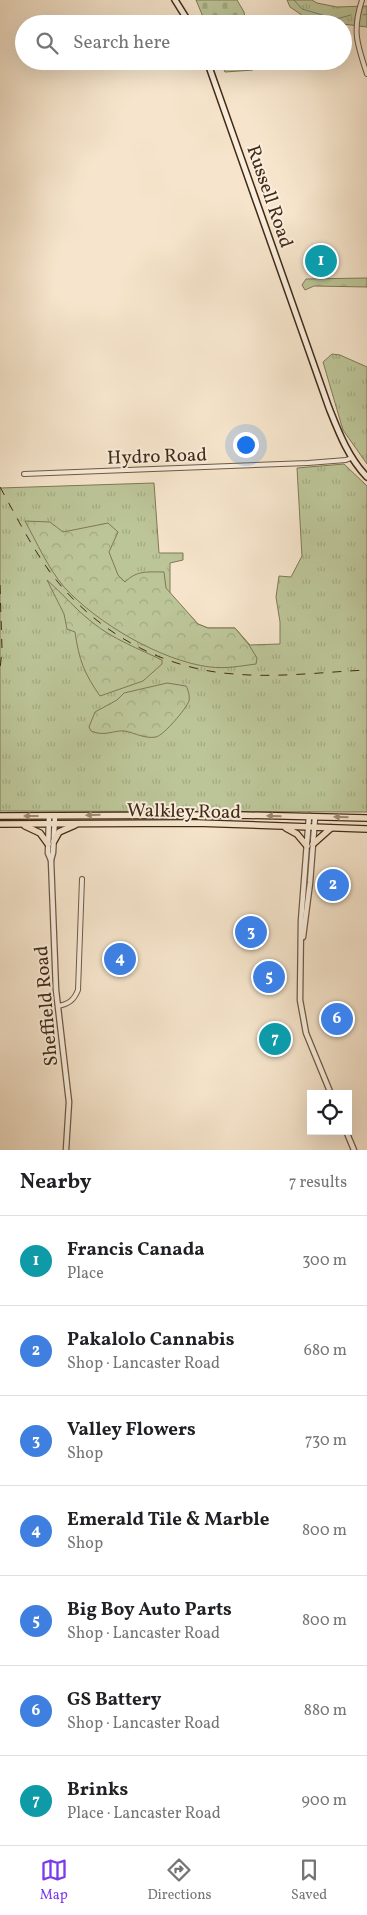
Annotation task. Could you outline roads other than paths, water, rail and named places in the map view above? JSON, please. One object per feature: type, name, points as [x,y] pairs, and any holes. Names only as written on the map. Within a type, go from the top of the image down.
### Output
[{"type":"main road","points":[[175,0],[184,15]]},
{"type":"main road","name":"Russell Road","points":[[210,70],[329,408],[351,458],[367,477]]},
{"type":"main road","name":"Walkley Road","points":[[0,816],[164,815],[367,818]]},
{"type":"main road","name":"Walkley Road","points":[[0,824],[164,823],[367,829]]},
{"type":"main road","points":[[21,824],[37,831],[51,843],[59,832],[78,824]]},
{"type":"main road","points":[[284,827],[297,834],[310,845],[331,828]]},
{"type":"street","points":[[362,0],[356,18],[356,26],[358,45],[367,74]]},
{"type":"street","name":"Hydro Road","points":[[24,474],[308,463],[351,458]]},
{"type":"street","name":"Sheffield Road","points":[[52,816],[51,843],[48,852],[51,860],[53,954],[69,1102],[66,1150]]},
{"type":"street","points":[[312,816],[299,984],[301,1014],[306,1033],[329,1090]]},
{"type":"street","points":[[58,1006],[71,1002],[78,990],[82,879]]},
{"type":"street","points":[[348,1135],[354,1150]]},
{"type":"waterway","points":[[294,0],[302,9],[322,15]]},
{"type":"waterway","points":[[363,15],[367,14]]},
{"type":"railway","points":[[0,487],[36,552],[68,593],[108,629],[155,655],[207,671],[234,674],[284,675],[367,670]]},
{"type":"railway","points":[[0,585],[2,649],[0,670]]},
{"type":"place","name":"Francis Canada","points":[[321,261]]},
{"type":"place","name":"Pakalolo Cannabis","points":[[333,885]]},
{"type":"place","name":"Valley Flowers","points":[[251,932]]},
{"type":"place","name":"Emerald Tile & Marble","points":[[120,959]]},
{"type":"place","name":"Big Boy Auto Parts","points":[[269,977]]},
{"type":"place","name":"GS Battery","points":[[337,1019]]},
{"type":"place","name":"Brinks","points":[[275,1039]]}]
